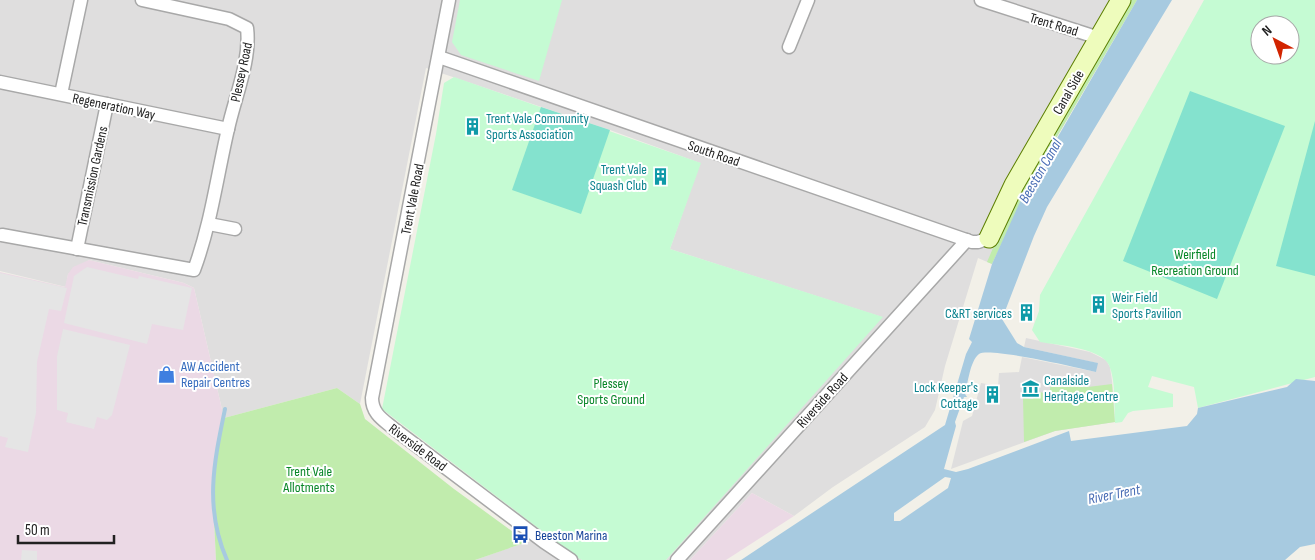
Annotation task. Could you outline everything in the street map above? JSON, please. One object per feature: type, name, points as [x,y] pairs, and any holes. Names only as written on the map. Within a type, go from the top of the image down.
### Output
[{"type":"street","points":[[61,94],[81,0]]},
{"type":"street","name":"Plessey Road","points":[[77,248],[194,270],[209,224],[228,130],[249,43],[247,28],[229,19],[142,0]]},
{"type":"street","name":"Trent Vale Road","points":[[372,398],[450,0]]},
{"type":"street","points":[[789,47],[808,0]]},
{"type":"street","name":"Trent Road","points":[[981,0],[1008,4],[1099,38]]},
{"type":"street","name":"Canal Side","points":[[989,238],[1014,186],[1121,0]]},
{"type":"street","name":"South Road","points":[[439,57],[967,240],[978,242],[989,238]]},
{"type":"street","name":"Regeneration Way","points":[[0,82],[228,130]]},
{"type":"street","name":"Transmission Gardens","points":[[77,248],[107,104]]},
{"type":"street","points":[[209,224],[235,229]]},
{"type":"street","points":[[2,235],[77,248]]},
{"type":"street","name":"Riverside Road","points":[[677,560],[967,240]]},
{"type":"street","name":"Riverside Road","points":[[372,398],[372,406],[376,414],[393,428],[544,542],[571,560]]},
{"type":"shaded area","points":[[0,0],[1137,0],[1031,181],[992,264],[978,258],[945,366],[935,410],[925,427],[833,487],[794,516],[752,493],[690,560],[666,560],[882,317],[670,249],[700,163],[610,130],[426,68],[360,404],[337,388],[224,418],[194,288],[184,283],[89,260],[68,274],[66,287],[0,271]]},
{"type":"shaded area","points":[[89,260],[184,283],[194,288],[224,418],[212,480],[216,560],[0,560],[0,272],[65,287],[68,274],[73,267]]},
{"type":"shaded area","points":[[87,267],[138,279],[139,276],[192,288],[183,330],[152,324],[147,344],[64,323],[74,276]]},
{"type":"shaded area","points":[[0,273],[67,288],[61,311],[49,309],[37,362],[36,413],[28,452],[5,447],[8,438],[0,436]]},
{"type":"shaded area","points":[[63,329],[130,345],[112,415],[107,420],[97,417],[94,429],[66,422],[68,413],[57,410],[57,356]]},
{"type":"shaded area","points":[[1026,338],[1090,352],[1106,360],[1110,367],[1115,422],[1055,431],[951,469],[963,421],[972,416],[981,383],[998,386],[999,373],[1019,372],[1022,357],[1096,372],[1097,363],[1024,347]]},
{"type":"shaded area","points":[[752,493],[794,516],[726,560],[690,560]]},
{"type":"shaded area","points":[[547,535],[582,560],[475,560]]},
{"type":"shaded area","points":[[22,550],[37,551],[37,560],[21,560]]},
{"type":"green space","points":[[460,0],[562,0],[539,81],[461,55],[452,42]]},
{"type":"green space","points":[[1128,0],[1137,0],[1031,181],[992,264],[987,262],[1009,211]]},
{"type":"green space","name":"Weirfield Recreation Ground","points":[[1204,0],[1315,0],[1315,377],[1198,408],[1194,387],[1152,376],[1148,387],[1173,394],[1173,407],[1133,411],[1128,413],[1122,422],[1115,423],[1113,378],[1109,365],[1104,359],[1088,351],[1040,342],[1032,330],[1039,311],[1040,295]]},
{"type":"green space","name":"Plessey Sports Ground","points":[[454,77],[701,163],[670,249],[883,317],[666,560],[582,560],[576,557],[382,409],[436,134],[444,83]]},
{"type":"green space","points":[[1190,91],[1285,126],[1217,299],[1123,261]]},
{"type":"green space","points":[[541,107],[610,130],[581,214],[512,190]]},
{"type":"green space","points":[[1315,121],[1315,276],[1276,266]]},
{"type":"green space","points":[[1051,384],[1088,387],[1112,384],[1115,422],[1055,431],[1024,442],[1023,398],[1033,399],[1035,391],[1049,394]]},
{"type":"green space","name":"Trent Vale Allotments","points":[[337,388],[360,404],[365,419],[454,489],[527,542],[475,560],[216,560],[212,480],[224,418]]},
{"type":"water","points":[[1137,0],[1172,0],[1047,207],[1002,319],[1017,343],[1024,347],[1098,363],[1096,372],[999,353],[979,354],[971,367],[965,394],[967,397],[964,397],[955,422],[956,426],[944,469],[956,472],[968,469],[1069,431],[1071,441],[1187,426],[1197,414],[1198,408],[1287,387],[1296,379],[1315,381],[1315,544],[1300,547],[1285,560],[741,560],[945,425],[966,354],[972,342],[969,339],[992,264],[1019,204]],"holes":[[[945,477],[951,478],[948,488],[900,521],[894,521],[894,513]]]},
{"type":"waterway","points":[[225,409],[217,448],[213,503],[215,522],[227,560]]},
{"type":"place","name":"Trent Vale Community Sports Association","points":[[472,126]]},
{"type":"place","name":"Trent Vale Squash Club","points":[[661,177]]},
{"type":"place","name":"Weir Field Sports Pavilion","points":[[1098,305]]},
{"type":"place","name":"C&RT services","points":[[1026,313]]},
{"type":"place","name":"AW Accident Repair Centres","points":[[167,374]]},
{"type":"place","name":"Canalside Heritage Centre","points":[[1030,388]]},
{"type":"place","name":"Lock Keeper's Cottage","points":[[992,395]]},
{"type":"place","name":"Beeston Marina","points":[[521,535]]},
{"type":"water label","name":"Beeston Canal","points":[[1040,171]]},
{"type":"water label","name":"River Trent","points":[[1114,494]]}]
